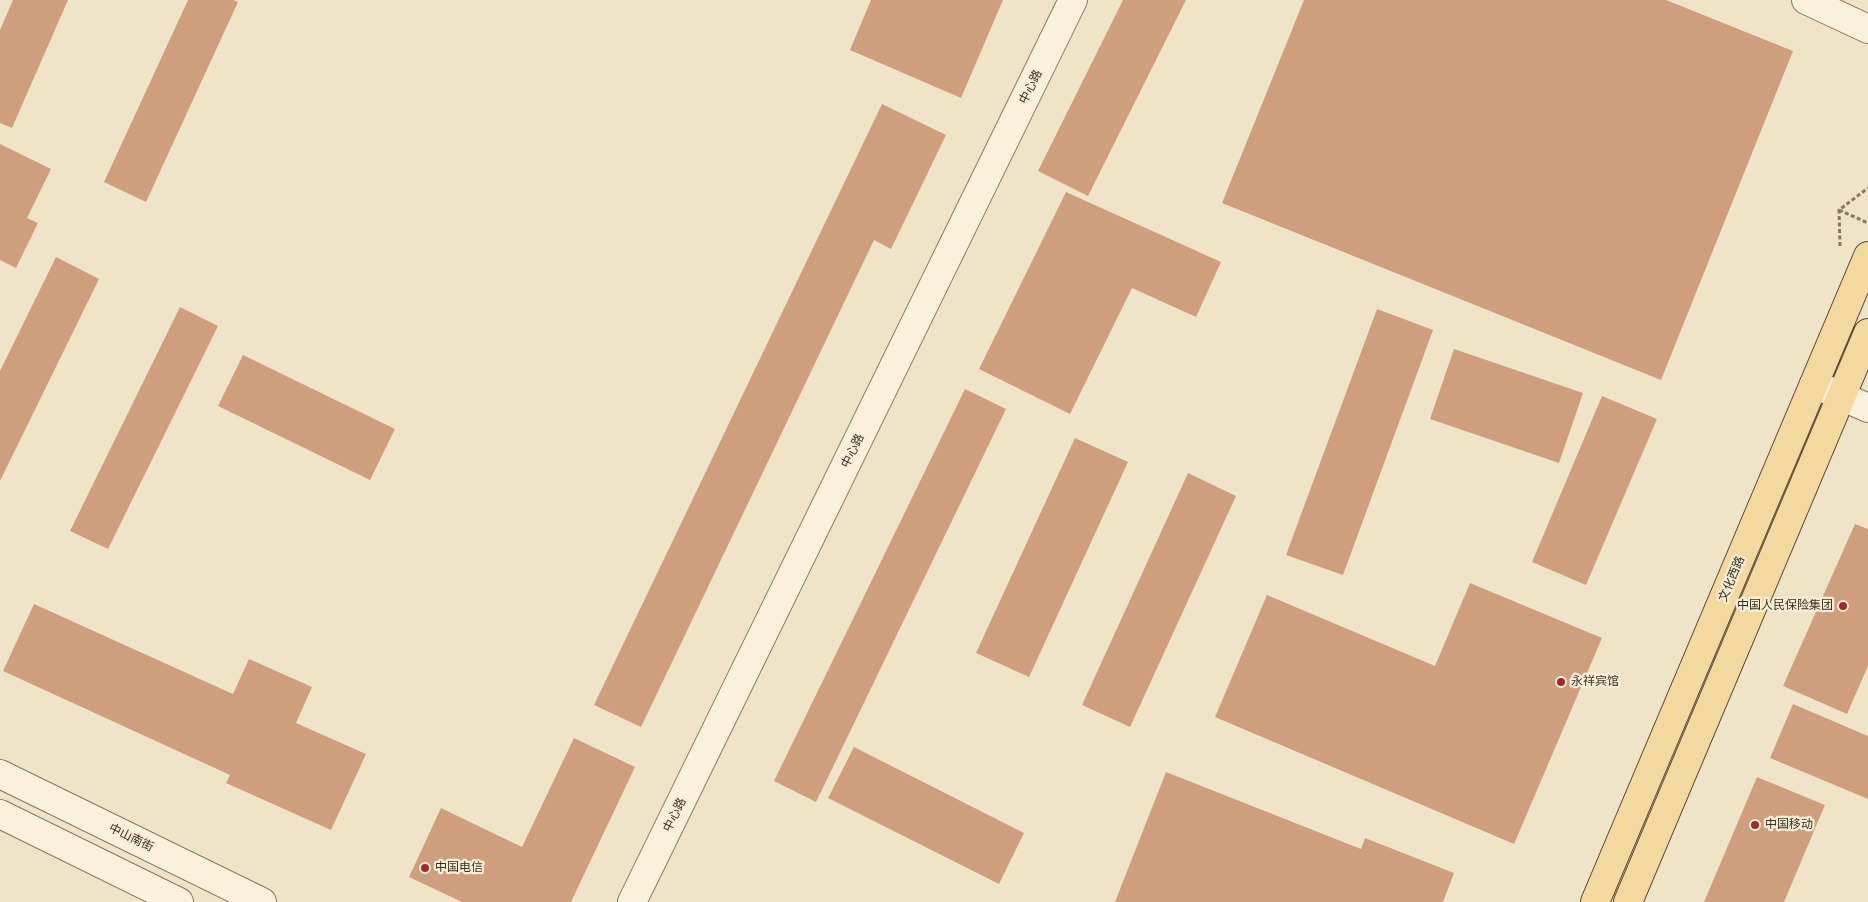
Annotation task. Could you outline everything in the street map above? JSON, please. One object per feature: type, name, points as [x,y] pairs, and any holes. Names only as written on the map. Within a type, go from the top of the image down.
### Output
[{"type":"main road","name":"文化西路","points":[[1595,902],[1868,256]]},
{"type":"main road","points":[[1628,902],[1868,333]]},
{"type":"street","name":"中心路","points":[[632,902],[1073,0]]},
{"type":"street","points":[[1806,0],[1868,29]]},
{"type":"street","points":[[1814,384],[1868,408]]},
{"type":"street","name":"中山南街","points":[[0,774],[262,902]]},
{"type":"street","points":[[0,814],[179,902]]},
{"type":"path","points":[[1839,210],[1868,223]]},
{"type":"building","points":[[13,0],[68,0],[12,128],[0,123],[0,30]]},
{"type":"building","points":[[188,0],[233,0],[238,2],[146,202],[104,182]]},
{"type":"building","points":[[871,0],[1003,0],[961,98],[850,50]]},
{"type":"building","points":[[1123,0],[1186,0],[1088,196],[1038,171]]},
{"type":"building","points":[[1304,0],[1666,0],[1793,51],[1661,380],[1222,203]]},
{"type":"building","points":[[882,104],[946,135],[891,249],[874,240],[641,727],[594,705]]},
{"type":"building","points":[[0,144],[51,169],[27,218],[38,223],[16,268],[0,260]]},
{"type":"building","points":[[1066,192],[1221,262],[1196,317],[1132,288],[1070,414],[979,369]]},
{"type":"building","points":[[56,257],[99,279],[0,481],[0,371]]},
{"type":"building","points":[[180,307],[218,326],[108,549],[70,531]]},
{"type":"building","points":[[1377,309],[1433,330],[1343,575],[1286,555]]},
{"type":"building","points":[[1454,349],[1583,393],[1559,463],[1430,419]]},
{"type":"building","points":[[243,355],[395,429],[370,480],[218,406]]},
{"type":"building","points":[[965,389],[1006,409],[816,802],[774,781]]},
{"type":"building","points":[[1602,396],[1657,419],[1586,585],[1532,562]]},
{"type":"building","points":[[1075,438],[1128,462],[1029,677],[976,653]]},
{"type":"building","points":[[1188,473],[1236,496],[1130,727],[1082,705]]},
{"type":"building","points":[[1855,524],[1868,529],[1868,666],[1847,714],[1783,686]]},
{"type":"building","points":[[1470,583],[1602,638],[1514,844],[1215,717],[1267,595],[1435,666]]},
{"type":"building","points":[[34,604],[233,694],[249,659],[312,687],[296,723],[366,754],[331,830],[226,783],[230,775],[3,671]]},
{"type":"building","points":[[1793,704],[1868,736],[1868,799],[1770,758]]},
{"type":"building","points":[[574,738],[635,767],[571,902],[462,902],[409,877],[441,808],[522,847]]},
{"type":"building","points":[[854,747],[1024,833],[999,884],[828,798]]},
{"type":"building","points":[[1166,772],[1361,849],[1365,838],[1454,873],[1443,902],[1115,902]]},
{"type":"building","points":[[1757,777],[1825,805],[1784,902],[1704,902]]},
{"type":"place","name":"中国人民保险集团","points":[[1843,606]]},
{"type":"place","name":"永祥宾馆","points":[[1561,682]]},
{"type":"place","name":"中国移动","points":[[1755,825]]},
{"type":"place","name":"中国电信","points":[[425,868]]}]
